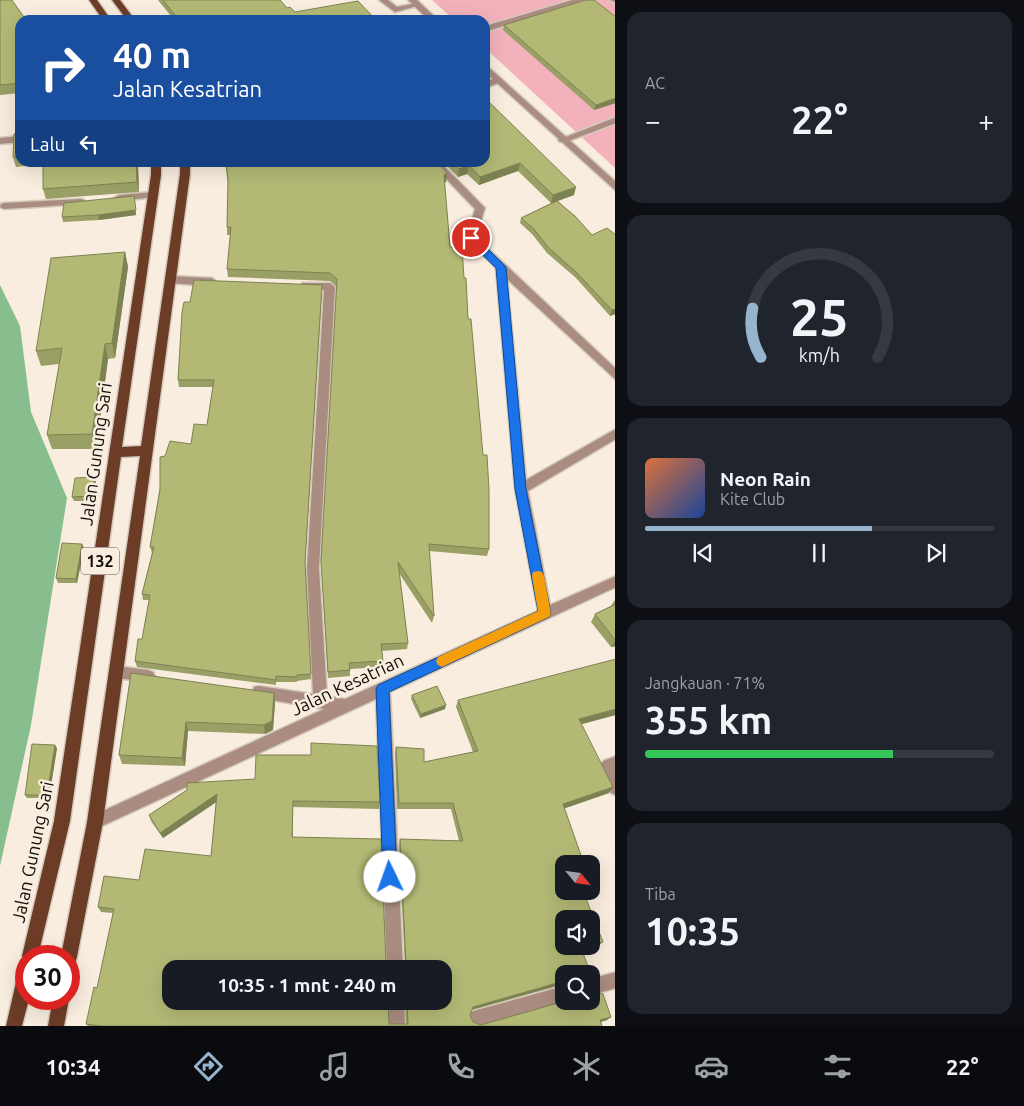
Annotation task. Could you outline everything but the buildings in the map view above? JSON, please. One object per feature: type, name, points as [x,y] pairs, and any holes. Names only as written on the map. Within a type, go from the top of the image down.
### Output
[{"type":"main road","points":[[93,0],[113,15]]},
{"type":"main road","points":[[116,0],[117,15]]},
{"type":"main road","name":"Jalan Gunung Sari","points":[[33,945],[62,822],[154,195],[156,167]]},
{"type":"main road","name":"132","points":[[71,945],[95,822],[185,167]]},
{"type":"main road","points":[[116,452],[147,451]]},
{"type":"main road","points":[[14,1026],[18,1010]]},
{"type":"main road","points":[[56,1026],[59,1010]]},
{"type":"street","points":[[383,0],[395,10],[415,2],[429,15]]},
{"type":"street","points":[[490,27],[581,0]]},
{"type":"street","points":[[490,72],[615,188]]},
{"type":"street","points":[[490,83],[498,80]]},
{"type":"street","points":[[563,140],[615,120]]},
{"type":"street","points":[[0,141],[15,140]]},
{"type":"street","points":[[439,167],[480,208],[471,238],[615,376]]},
{"type":"street","points":[[4,206],[154,195]]},
{"type":"street","points":[[501,267],[521,489],[545,614]]},
{"type":"street","points":[[170,280],[220,282]]},
{"type":"street","points":[[298,285],[330,287],[313,568],[320,700]]},
{"type":"street","points":[[521,489],[615,433]]},
{"type":"street","name":"Jalan Kesatrian","points":[[95,822],[615,581]]},
{"type":"street","points":[[116,672],[164,679]]},
{"type":"street","points":[[242,689],[320,700],[346,706]]},
{"type":"street","points":[[383,689],[395,960]]},
{"type":"street","points":[[615,763],[608,766],[615,788]]},
{"type":"street","points":[[600,984],[615,980]]},
{"type":"street","points":[[477,1018],[555,996]]},
{"type":"street","points":[[397,1010],[398,1026]]},
{"type":"shaded area","points":[[432,0],[615,0],[615,168],[490,53],[490,15],[448,15]]},
{"type":"shaded area","points":[[0,285],[20,326],[31,412],[67,498],[31,725],[0,866]]},
{"type":"slow traffic","points":[[442,661],[545,614],[538,576]]},
{"type":"route","points":[[390,877],[383,689],[545,614],[521,489],[501,267],[471,238]]}]
